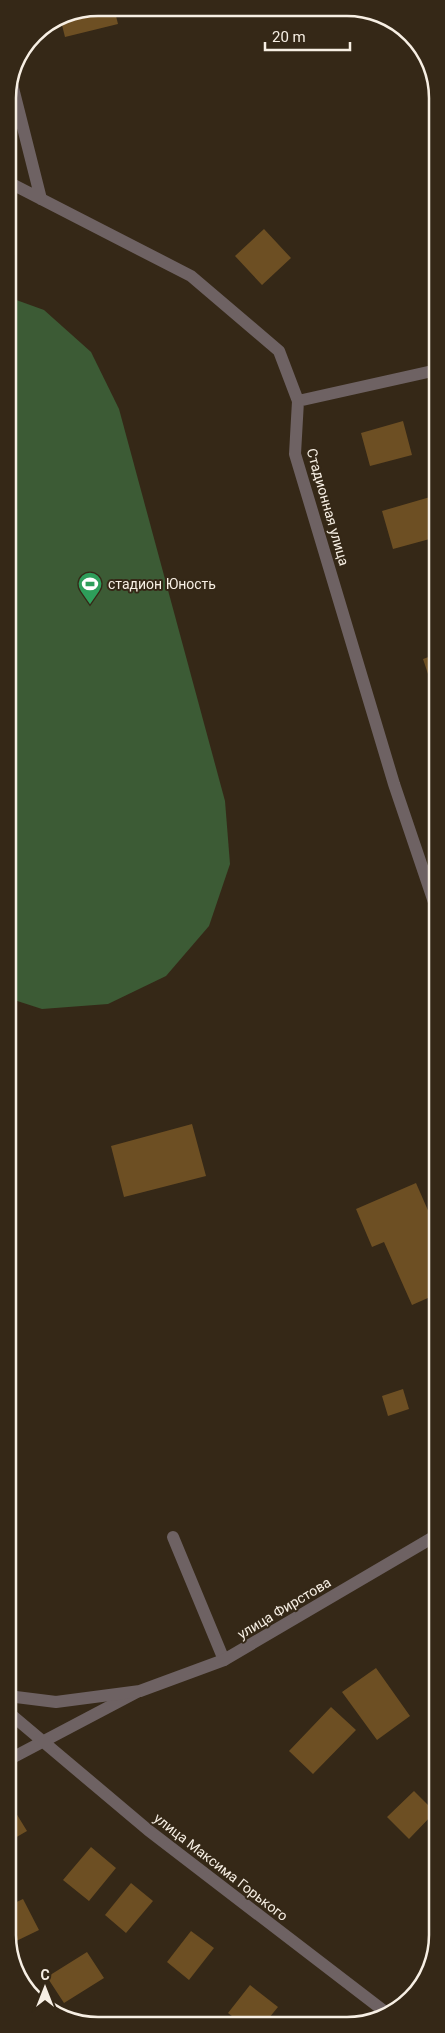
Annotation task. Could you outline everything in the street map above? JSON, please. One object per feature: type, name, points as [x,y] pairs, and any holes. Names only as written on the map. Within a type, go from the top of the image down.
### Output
[{"type":"street","points":[[16,100],[41,199]]},
{"type":"street","name":"Стадионная улица","points":[[16,186],[191,276],[279,351],[298,401],[295,454],[394,784],[429,887]]},
{"type":"street","points":[[298,401],[429,372]]},
{"type":"street","points":[[174,1536],[224,1660]]},
{"type":"street","name":"улица Фирстова","points":[[140,1691],[224,1660],[429,1540]]},
{"type":"street","points":[[16,1697],[56,1702],[140,1691]]},
{"type":"street","points":[[16,1756],[140,1691]]},
{"type":"street","name":"улица Максима Горького","points":[[16,1719],[148,1830],[381,2009]]},
{"type":"green space","name":"стадион Юность","points":[[16,300],[44,310],[91,352],[119,409],[225,801],[230,864],[209,926],[166,976],[108,1004],[42,1009],[16,1001]]},
{"type":"building","points":[[116,16],[118,24],[65,37],[62,25],[83,18]]},
{"type":"building","points":[[264,229],[291,258],[262,285],[235,256]]},
{"type":"building","points":[[403,421],[412,455],[370,466],[361,433]]},
{"type":"building","points":[[429,497],[429,539],[393,549],[382,511]]},
{"type":"building","points":[[429,657],[429,677],[423,659]]},
{"type":"building","points":[[192,1124],[206,1176],[124,1197],[111,1146]]},
{"type":"building","points":[[416,1183],[429,1213],[429,1298],[412,1305],[384,1242],[372,1247],[356,1209]]},
{"type":"building","points":[[403,1389],[409,1409],[388,1416],[382,1396]]},
{"type":"building","points":[[376,1668],[410,1716],[377,1740],[342,1692]]},
{"type":"building","points":[[331,1707],[356,1730],[313,1774],[289,1751]]},
{"type":"building","points":[[414,1791],[429,1806],[429,1818],[409,1839],[387,1817]]},
{"type":"building","points":[[16,1813],[27,1831],[16,1837]]},
{"type":"building","points":[[91,1847],[116,1868],[89,1901],[63,1880]]},
{"type":"building","points":[[131,1883],[153,1901],[126,1933],[105,1915]]},
{"type":"building","points":[[23,1899],[39,1930],[17,1941],[16,1934],[16,1902]]},
{"type":"building","points":[[191,1931],[214,1948],[189,1980],[167,1962]]},
{"type":"building","points":[[87,1952],[104,1978],[64,2003],[47,1977]]},
{"type":"building","points":[[250,1985],[278,2007],[270,2017],[233,2017],[228,2013]]},
{"type":"place","name":"стадион Юность","points":[[90,605]]}]
